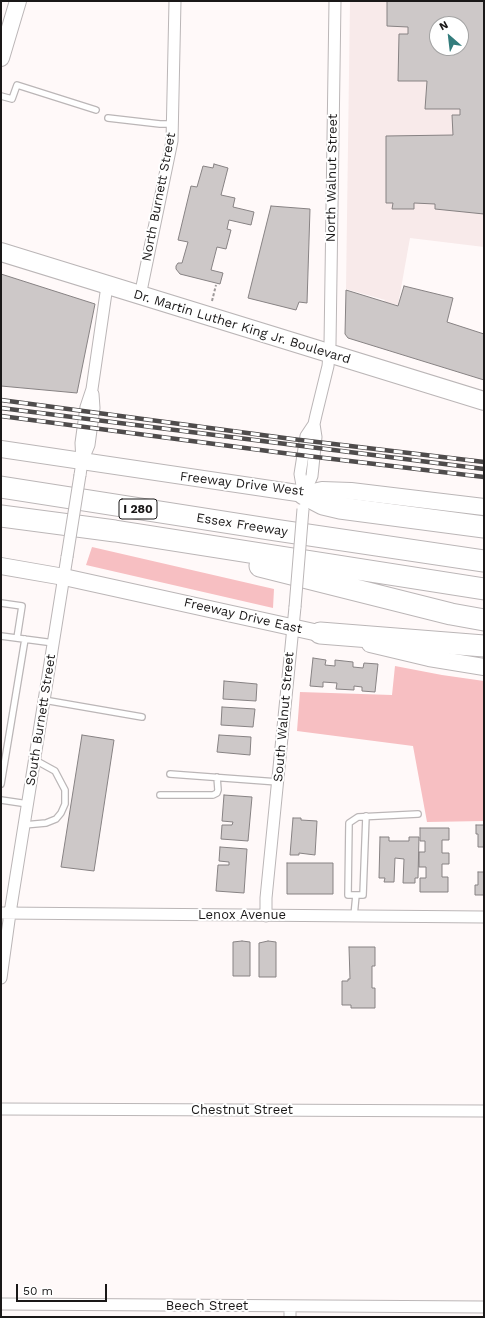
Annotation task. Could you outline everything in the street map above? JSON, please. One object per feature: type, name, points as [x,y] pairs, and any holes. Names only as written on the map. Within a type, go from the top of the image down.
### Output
[{"type":"highway","name":"Essex Freeway","points":[[1,487],[282,532],[484,561]]},
{"type":"highway","points":[[304,502],[484,527]]},
{"type":"highway","name":"Essex Freeway","points":[[1,516],[115,531],[484,588]]},
{"type":"highway","points":[[115,531],[451,614],[484,620]]},
{"type":"highway","points":[[320,633],[484,646]]},
{"type":"main road","points":[[2,51],[18,1]]},
{"type":"main road","name":"Dr. Martin Luther King Jr. Boulevard","points":[[1,252],[484,401]]},
{"type":"main road","name":"Freeway Drive West","points":[[1,449],[81,469],[304,502],[322,490],[351,491],[484,507]]},
{"type":"main road","name":"Freeway Drive East","points":[[1,566],[64,577],[429,658],[484,667]]},
{"type":"street","name":"North Burnett Street","points":[[140,296],[172,141],[174,1]]},
{"type":"street","name":"North Walnut Street","points":[[329,354],[335,1]]},
{"type":"street","name":"South Burnett Street","points":[[1,978],[6,913],[28,804],[81,469],[81,443],[86,407],[92,389],[108,286]]},
{"type":"street","name":"South Walnut Street","points":[[266,916],[304,502],[300,474],[306,436],[314,424],[329,354]]},
{"type":"street","name":"Lenox Avenue","points":[[6,913],[484,917]]},
{"type":"street","name":"Chestnut Street","points":[[1,1109],[484,1111]]},
{"type":"street","name":"Beech Street","points":[[1,1304],[290,1312],[484,1307]]},
{"type":"lane","points":[[1,96],[12,99],[17,85],[96,110]]},
{"type":"lane","points":[[108,118],[173,124]]},
{"type":"lane","points":[[1,603],[22,606],[17,638]]},
{"type":"lane","points":[[1,636],[54,643]]},
{"type":"lane","points":[[1,784],[25,639]]},
{"type":"lane","points":[[44,700],[142,717]]},
{"type":"lane","points":[[24,825],[46,823],[56,819],[61,813],[65,804],[65,790],[55,771],[35,760]]},
{"type":"lane","points":[[170,774],[278,782]]},
{"type":"lane","points":[[160,795],[214,795],[218,790],[217,777]]},
{"type":"lane","points":[[1,800],[28,804]]},
{"type":"lane","points":[[366,816],[364,895],[348,895],[349,823],[358,817],[366,816],[418,814]]},
{"type":"lane","points":[[354,916],[356,895]]},
{"type":"path","points":[[212,301],[216,286]]},
{"type":"shaded area","points":[[350,1],[484,1],[484,247],[410,238],[398,305],[384,302],[385,300],[346,289]]},
{"type":"shaded area","points":[[92,547],[274,589],[273,608],[86,565]]},
{"type":"shaded area","points":[[395,666],[484,681],[484,821],[427,822],[413,746],[297,731],[300,692],[392,695]]},
{"type":"building","points":[[387,1],[484,1],[484,214],[435,209],[435,204],[414,203],[414,209],[392,209],[393,203],[386,203],[386,136],[453,135],[452,115],[460,115],[460,109],[425,109],[427,81],[398,81],[399,34],[408,34],[408,27],[387,26]]},
{"type":"building","points":[[214,164],[228,168],[221,195],[235,198],[233,207],[254,212],[251,225],[229,220],[227,229],[231,230],[226,249],[217,247],[211,270],[223,273],[220,284],[180,274],[176,269],[178,263],[182,263],[188,242],[178,240],[191,186],[197,187],[203,166],[213,168]]},
{"type":"building","points":[[271,206],[310,209],[307,303],[299,302],[296,310],[248,298]]},
{"type":"building","points":[[1,274],[95,304],[77,393],[1,386]]},
{"type":"building","points":[[404,286],[453,298],[447,322],[484,334],[484,380],[348,338],[345,334],[346,290],[398,306]]},
{"type":"building","points":[[313,658],[326,660],[325,665],[335,666],[335,660],[353,662],[353,667],[363,668],[364,663],[378,664],[375,692],[362,691],[362,687],[354,686],[354,690],[336,689],[337,683],[323,682],[323,687],[310,686]]},
{"type":"building","points":[[224,681],[257,684],[256,701],[223,699]]},
{"type":"building","points":[[222,707],[255,709],[253,727],[221,725]]},
{"type":"building","points":[[82,735],[114,740],[94,871],[61,867]]},
{"type":"building","points":[[219,735],[251,737],[250,755],[217,752]]},
{"type":"building","points":[[224,795],[252,797],[248,841],[221,839],[222,825],[232,825],[233,822],[222,821]]},
{"type":"building","points":[[293,818],[317,821],[315,855],[299,853],[299,855],[290,855]]},
{"type":"building","points":[[476,825],[484,825],[484,847],[478,847]]},
{"type":"building","points":[[420,828],[449,828],[449,840],[442,840],[442,853],[449,853],[449,864],[442,864],[442,877],[448,877],[448,892],[420,892],[420,878],[426,878],[426,867],[419,867],[419,852],[425,852],[425,841],[420,841]]},
{"type":"building","points":[[380,837],[389,837],[389,841],[409,841],[409,837],[419,837],[418,878],[415,878],[415,883],[403,883],[404,859],[395,858],[394,882],[384,882],[385,878],[379,878]]},
{"type":"building","points":[[220,847],[247,849],[244,893],[216,891],[218,865],[229,865],[229,862],[219,861]]},
{"type":"building","points":[[287,863],[333,863],[333,894],[287,894]]},
{"type":"building","points":[[478,872],[484,872],[484,895],[475,895],[475,885],[478,885]]},
{"type":"building","points":[[268,941],[276,942],[276,977],[259,977],[259,943]]},
{"type":"building","points":[[233,942],[250,942],[250,976],[233,976]]},
{"type":"building","points":[[349,947],[375,947],[375,966],[372,966],[372,988],[375,988],[375,1008],[351,1008],[351,1005],[342,1005],[342,981],[348,981],[348,979],[350,979]]},
{"type":"railway","points":[[1,400],[292,439],[484,462]]},
{"type":"railway","points":[[1,408],[484,469]]},
{"type":"railway","points":[[1,416],[291,454],[484,477]]}]
